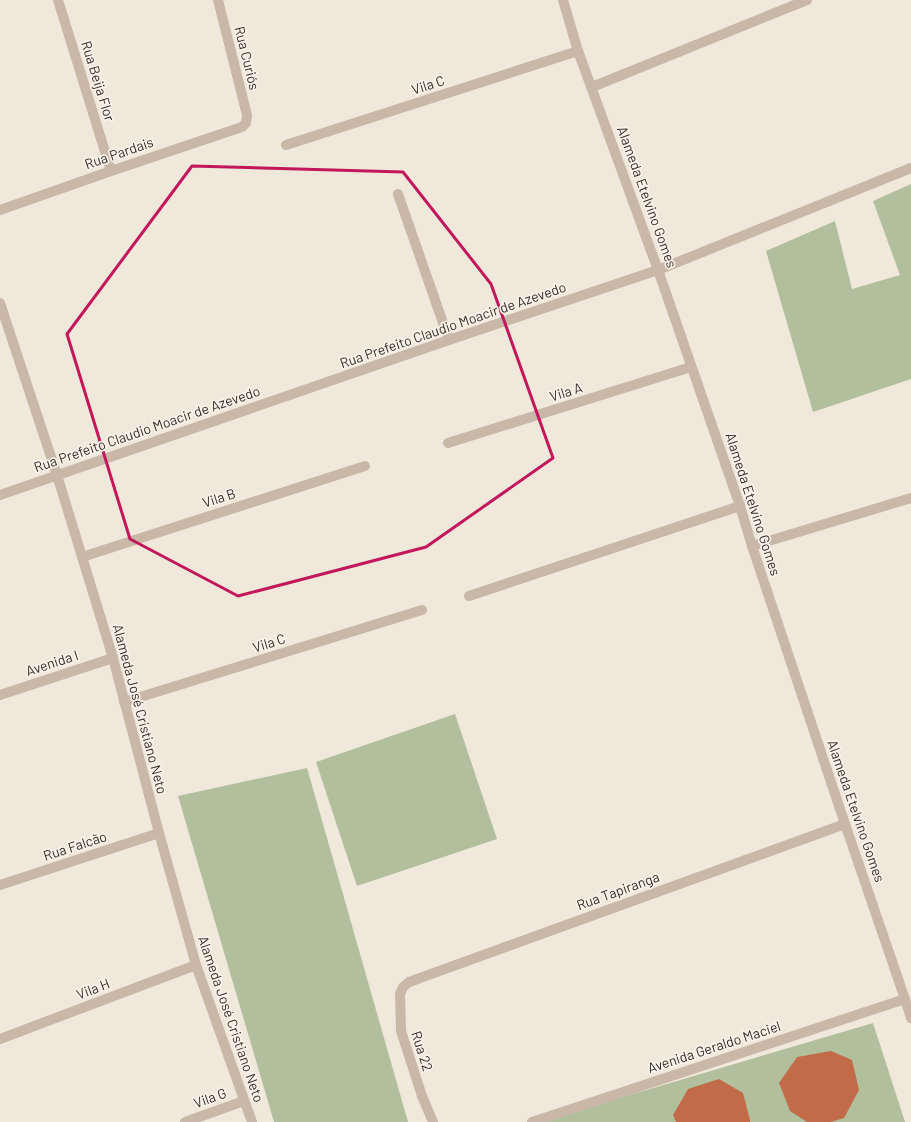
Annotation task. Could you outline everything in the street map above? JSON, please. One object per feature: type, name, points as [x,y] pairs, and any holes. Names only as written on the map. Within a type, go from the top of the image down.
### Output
[{"type":"street","name":"Rua Beija Flor","points":[[58,0],[111,171]]},
{"type":"street","name":"Rua Curiós","points":[[218,0],[247,115],[246,123]]},
{"type":"street","name":"Alameda Etelvino Gomes","points":[[563,0],[578,51],[658,270],[740,506],[752,546],[911,1018]]},
{"type":"street","points":[[592,87],[806,0]]},
{"type":"street","name":"Vila C","points":[[286,145],[578,51]]},
{"type":"street","name":"Rua Pardais","points":[[0,210],[242,127],[246,123]]},
{"type":"street","name":"Rua Prefeito Claudio Moacir de Azevedo","points":[[0,494],[658,270],[911,168]]},
{"type":"street","points":[[398,194],[449,340]]},
{"type":"street","name":"Alameda José Cristiano Neto","points":[[1,310],[57,475],[113,658],[159,833],[196,965],[252,1122]]},
{"type":"street","name":"Vila A","points":[[448,443],[691,367]]},
{"type":"street","name":"Vila B","points":[[82,557],[364,466]]},
{"type":"street","points":[[752,546],[911,498]]},
{"type":"street","points":[[469,596],[740,506]]},
{"type":"street","name":"Vila C","points":[[124,702],[422,610]]},
{"type":"street","name":"Avenida I","points":[[0,695],[113,658]]},
{"type":"street","name":"Rua Tapiranga","points":[[403,987],[409,982],[845,824]]},
{"type":"street","name":"Rua Falcão","points":[[0,885],[159,833]]},
{"type":"street","name":"Vila H","points":[[0,1040],[196,965]]},
{"type":"street","name":"Rua 22","points":[[403,987],[400,994],[401,1030],[422,1096],[433,1122]]},
{"type":"street","name":"Avenida Geraldo Maciel","points":[[532,1122],[905,999]]},
{"type":"street","name":"Vila G","points":[[185,1122],[244,1100]]},
{"type":"highlighted area","points":[[192,166],[403,172],[491,284],[553,458],[426,547],[238,596],[130,539],[67,334]]},
{"type":"green space","points":[[911,184],[911,379],[813,412],[766,251],[835,221],[852,289],[900,275],[873,201]]},
{"type":"green space","points":[[455,714],[497,839],[357,886],[316,762]]},
{"type":"green space","points":[[307,768],[408,1122],[274,1122],[178,796]]},
{"type":"green space","points":[[873,1023],[905,1122],[538,1122]]},
{"type":"building","points":[[831,1051],[852,1060],[859,1090],[844,1118],[831,1122],[807,1122],[790,1111],[779,1083],[797,1057]]},
{"type":"building","points":[[719,1079],[743,1093],[750,1122],[676,1122],[673,1115],[688,1089]]}]
